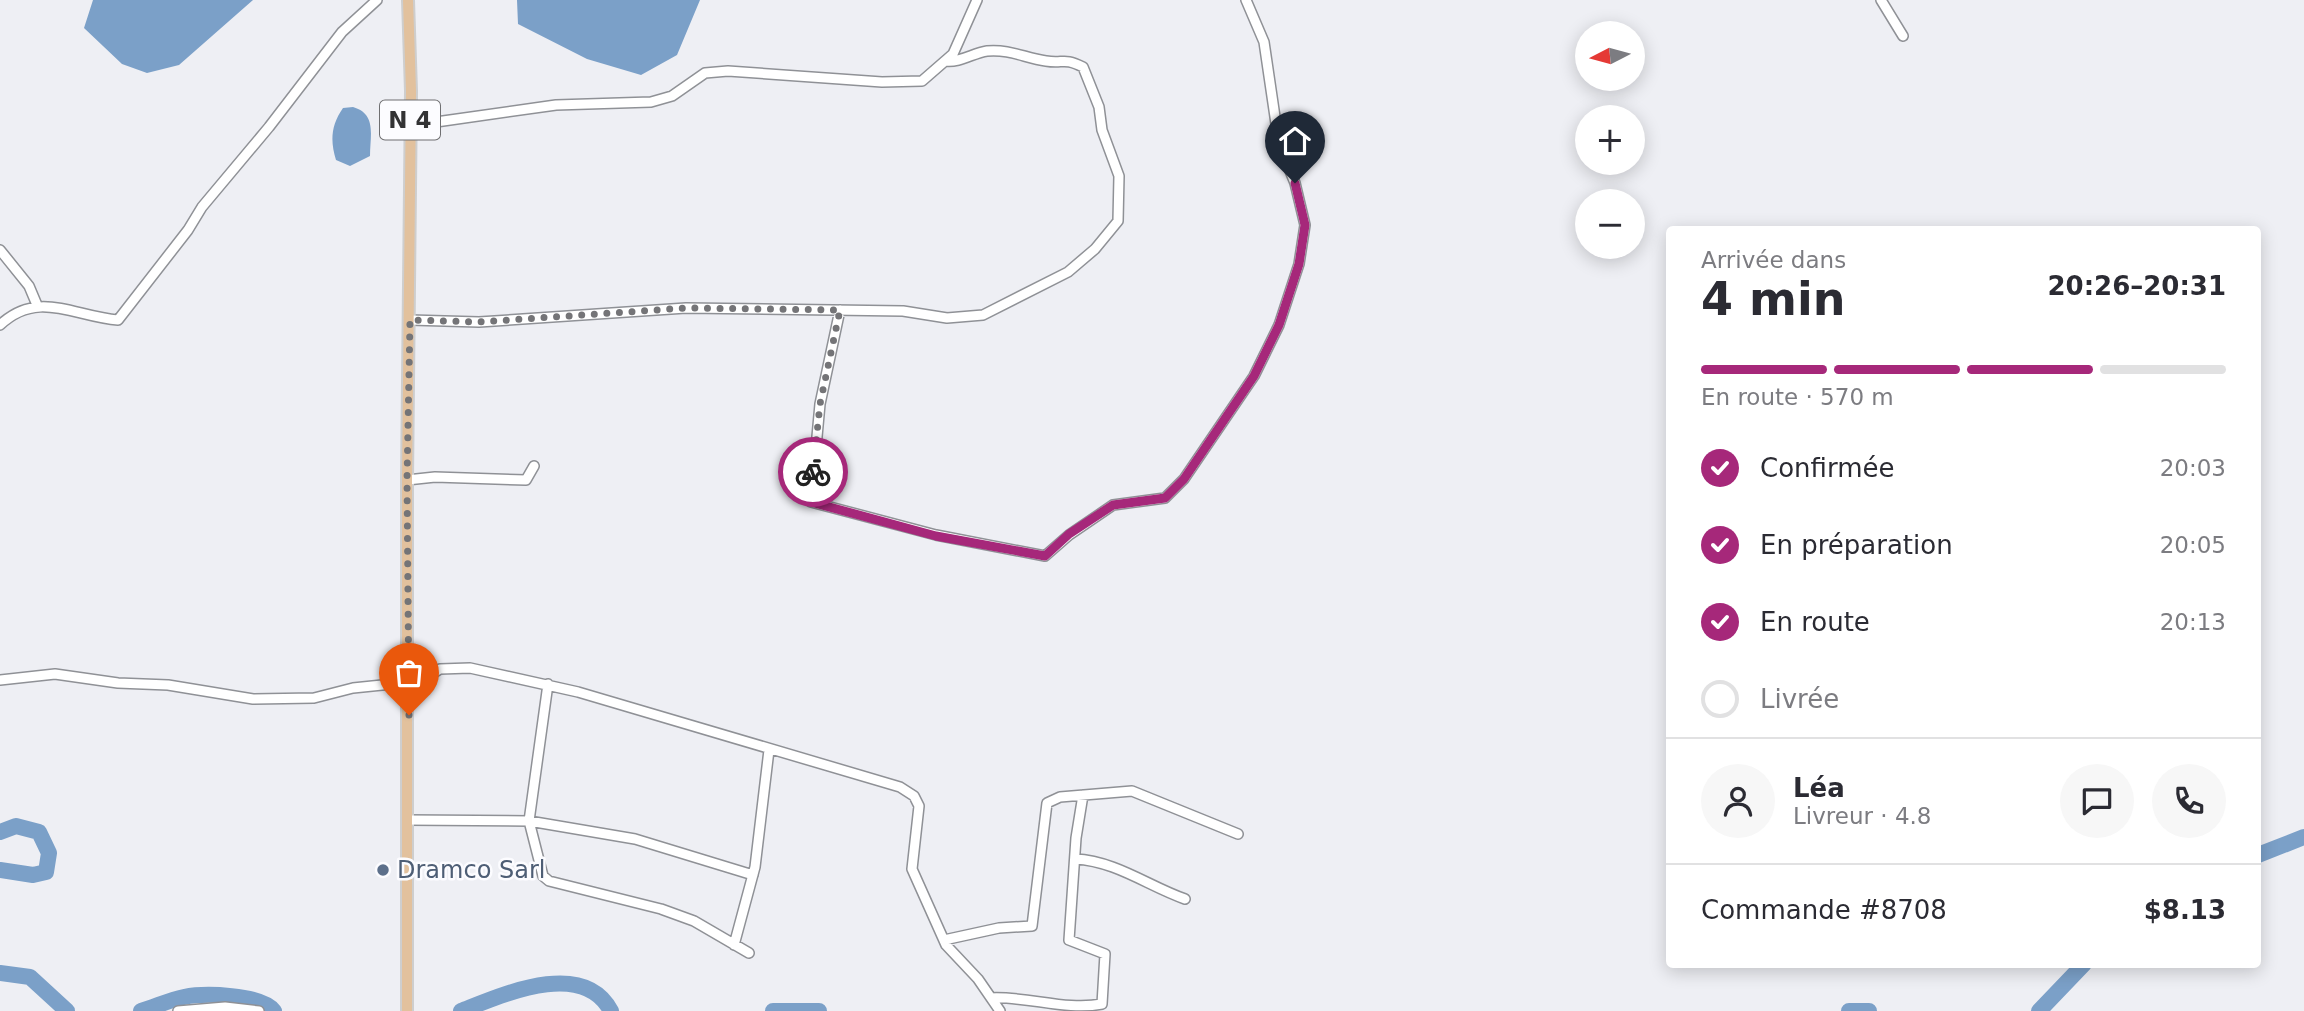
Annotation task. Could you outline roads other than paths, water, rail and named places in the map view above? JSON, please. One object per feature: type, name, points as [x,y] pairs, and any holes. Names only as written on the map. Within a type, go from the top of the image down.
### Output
[{"type":"main road","name":"N 4","points":[[407,1011],[407,480],[410,320],[408,0]]},
{"type":"street","points":[[0,325],[37,305],[58,307],[91,318],[118,320],[202,207],[269,127],[342,32],[377,0]]},
{"type":"street","points":[[410,120],[436,122],[556,105],[651,102],[672,96],[705,73],[728,71],[882,82],[922,81],[953,54],[977,0]]},
{"type":"street","points":[[840,310],[820,404],[811,502],[936,536],[1045,556],[1069,534],[1113,505],[1165,498],[1184,479],[1254,376],[1279,325],[1299,264],[1305,225],[1295,183],[1279,144],[1269,93],[1264,42],[1246,0]]},
{"type":"street","points":[[1881,0],[1903,37]]},
{"type":"street","points":[[410,320],[479,322],[686,308],[903,311],[947,318],[983,315],[1068,272],[1094,249],[1118,221],[1119,176],[1102,130],[1099,107],[1083,67],[1066,59],[1047,62],[1005,50],[984,52],[954,62],[945,61]]},
{"type":"street","points":[[0,250],[29,286],[37,305]]},
{"type":"street","points":[[407,480],[435,477],[526,480],[534,466]]},
{"type":"street","points":[[0,680],[55,674],[118,683],[168,685],[253,699],[314,698],[353,688],[421,681],[440,669],[470,668],[548,684],[900,787],[914,796],[919,806],[912,869],[944,940],[1000,1011]]},
{"type":"street","points":[[548,684],[529,821],[543,876],[550,881],[661,909],[694,921],[749,953]]},
{"type":"street","points":[[734,944],[753,875],[769,750]]},
{"type":"street","points":[[944,940],[999,928],[1032,926],[1047,803],[1060,797],[1132,791],[1238,834]]},
{"type":"street","points":[[991,998],[1013,997],[1083,1009],[1102,1004],[1105,954],[1069,940],[1083,795]]},
{"type":"street","points":[[407,820],[529,821],[635,839],[753,875]]},
{"type":"street","points":[[1075,859],[1094,860],[1116,867],[1154,888],[1185,899]]},
{"type":"street","points":[[178,1011],[225,1007],[259,1011]]},
{"type":"water","points":[[93,0],[253,0],[179,65],[147,73],[122,64],[84,28]]},
{"type":"water","points":[[517,0],[700,0],[677,55],[641,75],[587,59],[518,24]]},
{"type":"water","points":[[343,108],[361,110],[369,120],[370,156],[350,166],[336,160],[332,140],[339,114]]},
{"type":"waterway","points":[[0,832],[16,826],[39,832],[49,853],[46,872],[33,875],[0,870]]},
{"type":"waterway","points":[[2261,854],[2304,837]]},
{"type":"waterway","points":[[2039,1011],[2080,968]]},
{"type":"waterway","points":[[0,973],[30,977],[67,1011]]},
{"type":"waterway","points":[[461,1011],[519,990],[562,983],[582,986],[598,995],[611,1011]]},
{"type":"waterway","points":[[141,1011],[178,998],[205,995],[245,998],[267,1005],[274,1011]]},
{"type":"waterway","points":[[773,1011],[819,1011]]},
{"type":"waterway","points":[[1849,1011],[1869,1011]]},
{"type":"place","name":"Dramco Sarl","points":[[383,870]]}]
